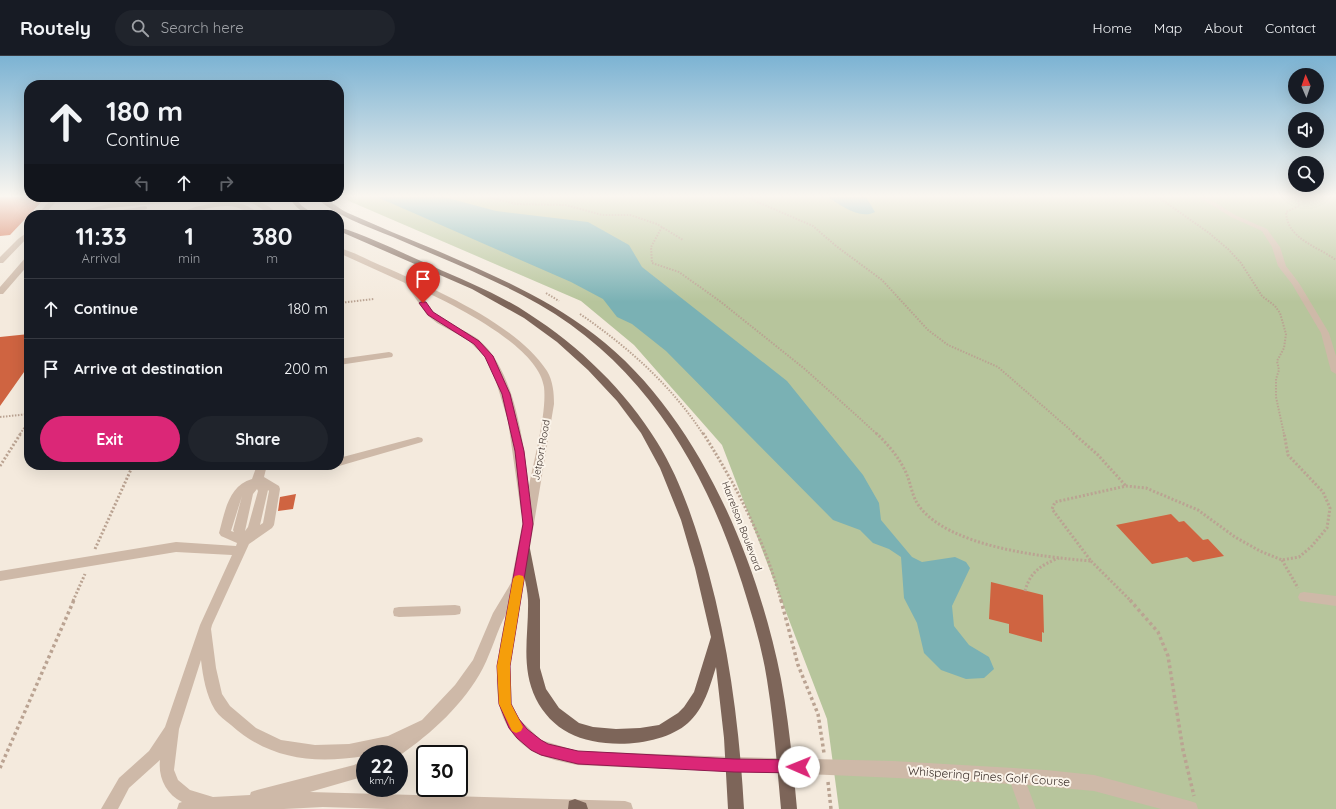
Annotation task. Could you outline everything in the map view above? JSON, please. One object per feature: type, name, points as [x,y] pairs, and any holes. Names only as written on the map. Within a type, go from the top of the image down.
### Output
[{"type":"main road","points":[[346,232],[478,289],[515,308],[564,344],[605,382],[645,432],[669,476],[683,509],[702,569],[718,634],[726,687],[734,765],[736,809]]},
{"type":"main road","name":"Harrelson Boulevard","points":[[387,232],[510,285],[556,311],[607,349],[630,371],[656,400],[678,430],[710,483],[728,522],[745,570],[761,624],[774,679],[789,809]]},
{"type":"main road","points":[[524,549],[534,599],[533,665],[535,679],[544,702],[562,722],[576,729],[602,734],[648,734],[659,732],[675,724],[688,713],[695,703],[718,634]]},
{"type":"street","points":[[1266,232],[1276,247],[1282,266],[1295,283],[1325,333],[1336,371]]},
{"type":"street","points":[[0,261],[24,237]]},
{"type":"street","name":"Jetport Road","points":[[344,252],[457,306],[507,336],[531,354],[544,373],[548,386],[549,404],[504,659],[505,704],[514,724],[536,745],[546,750],[578,758],[785,766]]},
{"type":"street","points":[[0,292],[24,265]]},
{"type":"street","points":[[409,282],[430,314],[476,342],[488,356],[508,401],[519,451],[528,524]]},
{"type":"street","points":[[344,361],[389,356]]},
{"type":"street","points":[[344,461],[418,440]]},
{"type":"street","points":[[241,546],[239,530],[248,493],[258,479],[261,470]]},
{"type":"street","points":[[213,805],[185,796],[173,785],[166,771],[172,729],[206,625],[241,546],[268,525],[276,489],[258,479]]},
{"type":"street","points":[[0,576],[176,547],[241,546]]},
{"type":"street","points":[[402,745],[423,728],[459,691],[478,664],[492,627],[519,578]]},
{"type":"street","points":[[1304,597],[1336,601]]},
{"type":"street","points":[[398,612],[455,610]]},
{"type":"street","points":[[206,625],[209,676],[219,704],[248,733],[295,751],[318,753],[367,749],[391,742],[423,728]]},
{"type":"street","points":[[109,809],[124,783],[154,756],[172,729]]},
{"type":"street","name":"Whispering Pines Golf Course","points":[[785,766],[893,769],[1016,776],[1094,783],[1193,805]]},
{"type":"street","points":[[232,806],[356,772]]},
{"type":"street","points":[[1016,776],[1028,809]]},
{"type":"street","points":[[185,809],[213,805],[232,806],[323,799],[625,809]]},
{"type":"path","points":[[658,232],[653,240],[651,253],[652,262],[656,265],[679,272],[721,302],[806,370],[879,436],[907,475],[911,492],[919,506],[935,522],[963,537],[1060,558],[1091,561]]},
{"type":"path","points":[[670,232],[683,240]]},
{"type":"path","points":[[821,232],[882,280],[905,307],[928,330],[948,344],[998,367],[1098,455],[1126,486]]},
{"type":"path","points":[[1207,232],[1224,244],[1249,274],[1254,286],[1263,297],[1276,307],[1284,321],[1287,332],[1281,355],[1277,360],[1280,370],[1276,379],[1276,397],[1288,456],[1323,492],[1330,508],[1327,528],[1311,547],[1298,557],[1282,560]]},
{"type":"path","points":[[1294,232],[1336,260]]},
{"type":"path","points":[[344,302],[374,299]]},
{"type":"path","points":[[0,417],[24,415]]},
{"type":"path","points":[[0,466],[24,429]]},
{"type":"path","points":[[0,768],[131,470]]},
{"type":"path","points":[[1193,805],[1168,656],[1158,632],[1139,608],[1091,561],[1062,526],[1052,509],[1055,502],[1062,499],[1126,486],[1146,488],[1198,510],[1236,537],[1282,560],[1304,597]]},
{"type":"path","points":[[1025,591],[1028,577],[1040,566],[1060,558]]},
{"type":"green space","points":[[421,232],[1336,232],[1336,809],[839,809],[827,719],[722,445],[634,345],[581,301]]},
{"type":"water","points":[[457,232],[606,232],[629,245],[642,267],[787,381],[863,475],[879,503],[881,520],[912,557],[922,562],[955,557],[966,562],[970,568],[952,606],[954,626],[969,645],[989,657],[994,669],[984,678],[966,679],[941,670],[924,653],[917,623],[904,598],[901,557],[889,549],[873,543],[860,530],[833,520],[666,351],[632,324],[617,317],[603,299],[571,282]]},
{"type":"building","points":[[0,232],[13,232],[10,235],[0,236]]},
{"type":"building","points":[[24,335],[24,372],[0,406],[0,337]]},
{"type":"building","points":[[296,494],[293,509],[278,511],[280,497]]},
{"type":"building","points":[[1171,514],[1179,522],[1184,521],[1203,540],[1208,539],[1224,556],[1193,562],[1187,557],[1152,564],[1116,525]]},
{"type":"building","points":[[991,582],[1043,595],[1044,633],[1042,632],[1042,642],[1009,633],[1009,624],[989,619]]},
{"type":"slow traffic","points":[[516,727],[505,704],[503,666],[519,579]]},
{"type":"route","points":[[423,303],[430,314],[476,342],[488,356],[506,394],[519,451],[528,524],[503,666],[505,704],[514,724],[536,745],[546,750],[578,758],[799,767]]}]
